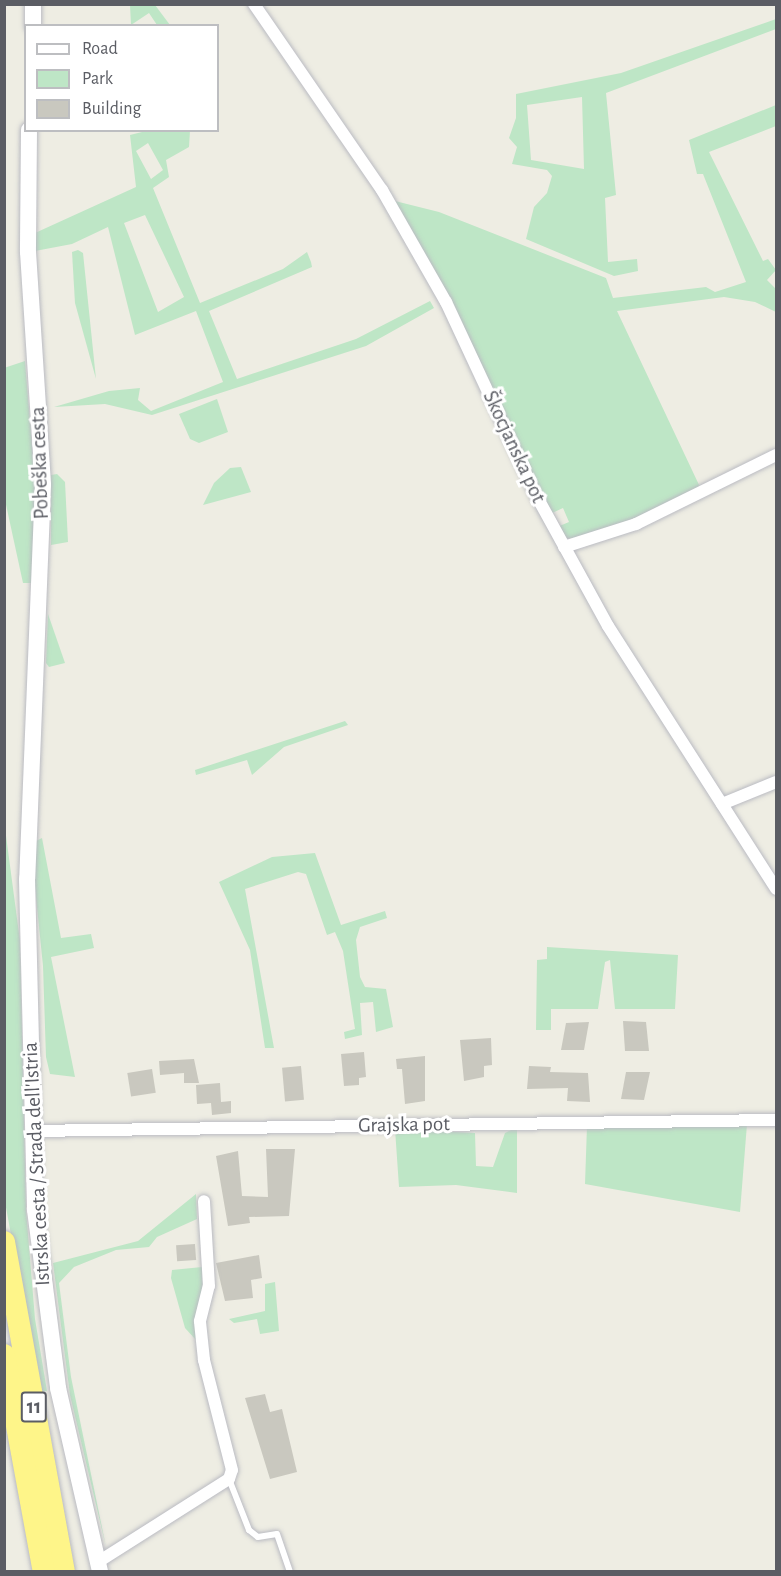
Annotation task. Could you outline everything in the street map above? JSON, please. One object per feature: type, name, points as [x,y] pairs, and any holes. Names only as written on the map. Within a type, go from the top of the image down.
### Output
[{"type":"highway","name":"11","points":[[4,1242],[64,1572]]},
{"type":"highway","name":"11","points":[[4,1355],[44,1572]]},
{"type":"street","points":[[33,4],[33,24]]},
{"type":"street","name":"Škocjanska pot","points":[[254,4],[382,190],[446,302],[564,546],[608,626],[777,889]]},
{"type":"street","name":"Pobeška cesta","points":[[28,796],[43,484],[28,252],[29,132]]},
{"type":"street","points":[[564,546],[636,524],[777,455]]},
{"type":"street","points":[[722,804],[777,782]]},
{"type":"street","name":"Istrska cesta / Strada dell'Istria","points":[[28,796],[35,1210],[58,1388],[99,1567],[230,1479]]},
{"type":"street","name":"Grajska pot","points":[[32,1131],[777,1120]]},
{"type":"street","points":[[204,1201],[209,1286],[200,1321],[204,1360],[232,1470],[230,1479]]},
{"type":"lane","points":[[230,1479],[249,1530],[258,1537],[277,1534],[290,1572]]},
{"type":"green space","points":[[130,5],[155,5],[169,24],[156,24],[149,13],[131,24]]},
{"type":"green space","points":[[776,19],[776,29],[606,93],[616,195],[605,198],[608,262],[637,259],[638,271],[614,276],[526,239],[534,207],[547,193],[552,176],[547,170],[512,164],[517,147],[509,138],[516,118],[516,94],[621,73]],"holes":[[[582,97],[584,169],[531,160],[527,105]]]},
{"type":"green space","points":[[776,105],[776,126],[709,152],[763,261],[768,259],[776,270],[767,280],[776,289],[776,312],[755,302],[724,297],[617,311],[700,487],[634,519],[580,539],[566,538],[557,527],[569,522],[563,508],[550,514],[395,201],[439,212],[606,278],[613,298],[706,287],[715,292],[746,282],[703,174],[697,174],[689,140]]},
{"type":"green space","points":[[142,132],[190,132],[189,147],[166,160],[169,177],[153,188],[200,303],[283,269],[307,252],[312,267],[209,311],[237,379],[356,339],[430,301],[434,308],[366,346],[152,415],[105,404],[54,407],[109,391],[140,388],[138,400],[151,411],[223,382],[196,311],[135,335],[108,227],[72,244],[35,251],[35,233],[136,187],[130,135]],"holes":[[[148,143],[163,170],[151,179],[136,151]],[[145,215],[184,297],[158,312],[124,223]]]},
{"type":"green space","points":[[78,250],[83,253],[96,379],[75,303],[72,252]]},
{"type":"green space","points":[[25,361],[35,483],[32,583],[23,583],[5,500],[4,368]]},
{"type":"green space","points":[[217,399],[228,432],[199,443],[190,439],[179,414]]},
{"type":"green space","points":[[241,467],[251,492],[203,505],[214,483],[230,468]]},
{"type":"green space","points":[[57,474],[65,482],[68,542],[51,545],[51,475]]},
{"type":"green space","points":[[48,614],[65,663],[49,667],[46,663]]},
{"type":"green space","points":[[345,721],[348,725],[284,747],[252,775],[247,760],[196,775],[195,770]]},
{"type":"green space","points":[[5,828],[20,941],[26,1210],[35,1319],[47,1391],[40,1392],[5,1202]]},
{"type":"green space","points":[[42,838],[61,938],[91,934],[94,948],[51,957],[75,1077],[50,1074],[46,1057],[43,966],[33,868],[34,842]]},
{"type":"green space","points":[[315,853],[341,925],[385,911],[387,918],[360,927],[356,940],[360,977],[365,987],[386,989],[393,1027],[376,1032],[373,1002],[360,1003],[362,1035],[345,1039],[344,1032],[355,1029],[343,951],[335,932],[327,935],[306,874],[298,872],[245,889],[274,1048],[265,1048],[250,950],[219,882],[272,857]]},
{"type":"green space","points":[[547,947],[678,955],[675,1009],[615,1009],[610,960],[605,962],[598,1009],[551,1009],[551,1030],[536,1030],[537,960],[547,959]]},
{"type":"green space","points":[[747,1124],[740,1212],[585,1184],[587,1126]]},
{"type":"green space","points":[[517,1127],[517,1193],[456,1185],[399,1187],[395,1129],[475,1133],[476,1166],[493,1167],[505,1133]]},
{"type":"green space","points":[[196,1194],[197,1219],[157,1237],[149,1247],[116,1250],[74,1267],[59,1283],[71,1377],[106,1547],[70,1395],[53,1263],[138,1241]]},
{"type":"green space","points":[[202,1267],[203,1290],[196,1340],[185,1328],[171,1278],[172,1270]]},
{"type":"green space","points":[[275,1282],[279,1331],[260,1334],[257,1319],[234,1323],[229,1319],[265,1311],[265,1284]]},
{"type":"building","points":[[623,1021],[646,1022],[649,1051],[625,1051]]},
{"type":"building","points":[[589,1022],[584,1050],[561,1050],[566,1023]]},
{"type":"building","points":[[491,1038],[492,1065],[484,1066],[484,1077],[464,1081],[460,1040]]},
{"type":"building","points":[[364,1052],[366,1077],[359,1078],[359,1085],[344,1086],[341,1054]]},
{"type":"building","points":[[425,1056],[425,1101],[405,1104],[402,1069],[397,1069],[396,1059]]},
{"type":"building","points":[[194,1059],[199,1083],[184,1083],[184,1073],[160,1075],[159,1061]]},
{"type":"building","points":[[301,1066],[304,1100],[285,1102],[282,1068]]},
{"type":"building","points":[[529,1066],[551,1067],[550,1072],[588,1073],[590,1102],[567,1101],[568,1088],[527,1089]]},
{"type":"building","points":[[152,1069],[156,1093],[131,1097],[127,1073]]},
{"type":"building","points":[[626,1072],[650,1072],[644,1100],[621,1099]]},
{"type":"building","points":[[220,1083],[221,1102],[231,1101],[231,1113],[212,1115],[211,1103],[197,1104],[196,1085]]},
{"type":"building","points":[[266,1149],[295,1149],[289,1216],[249,1217],[250,1223],[228,1226],[216,1156],[238,1151],[242,1196],[268,1197]]},
{"type":"building","points":[[195,1244],[196,1260],[177,1261],[176,1245]]},
{"type":"building","points":[[259,1255],[262,1278],[251,1280],[253,1298],[225,1301],[216,1263]]},
{"type":"building","points":[[265,1394],[270,1412],[282,1409],[297,1472],[270,1479],[245,1398]]}]
